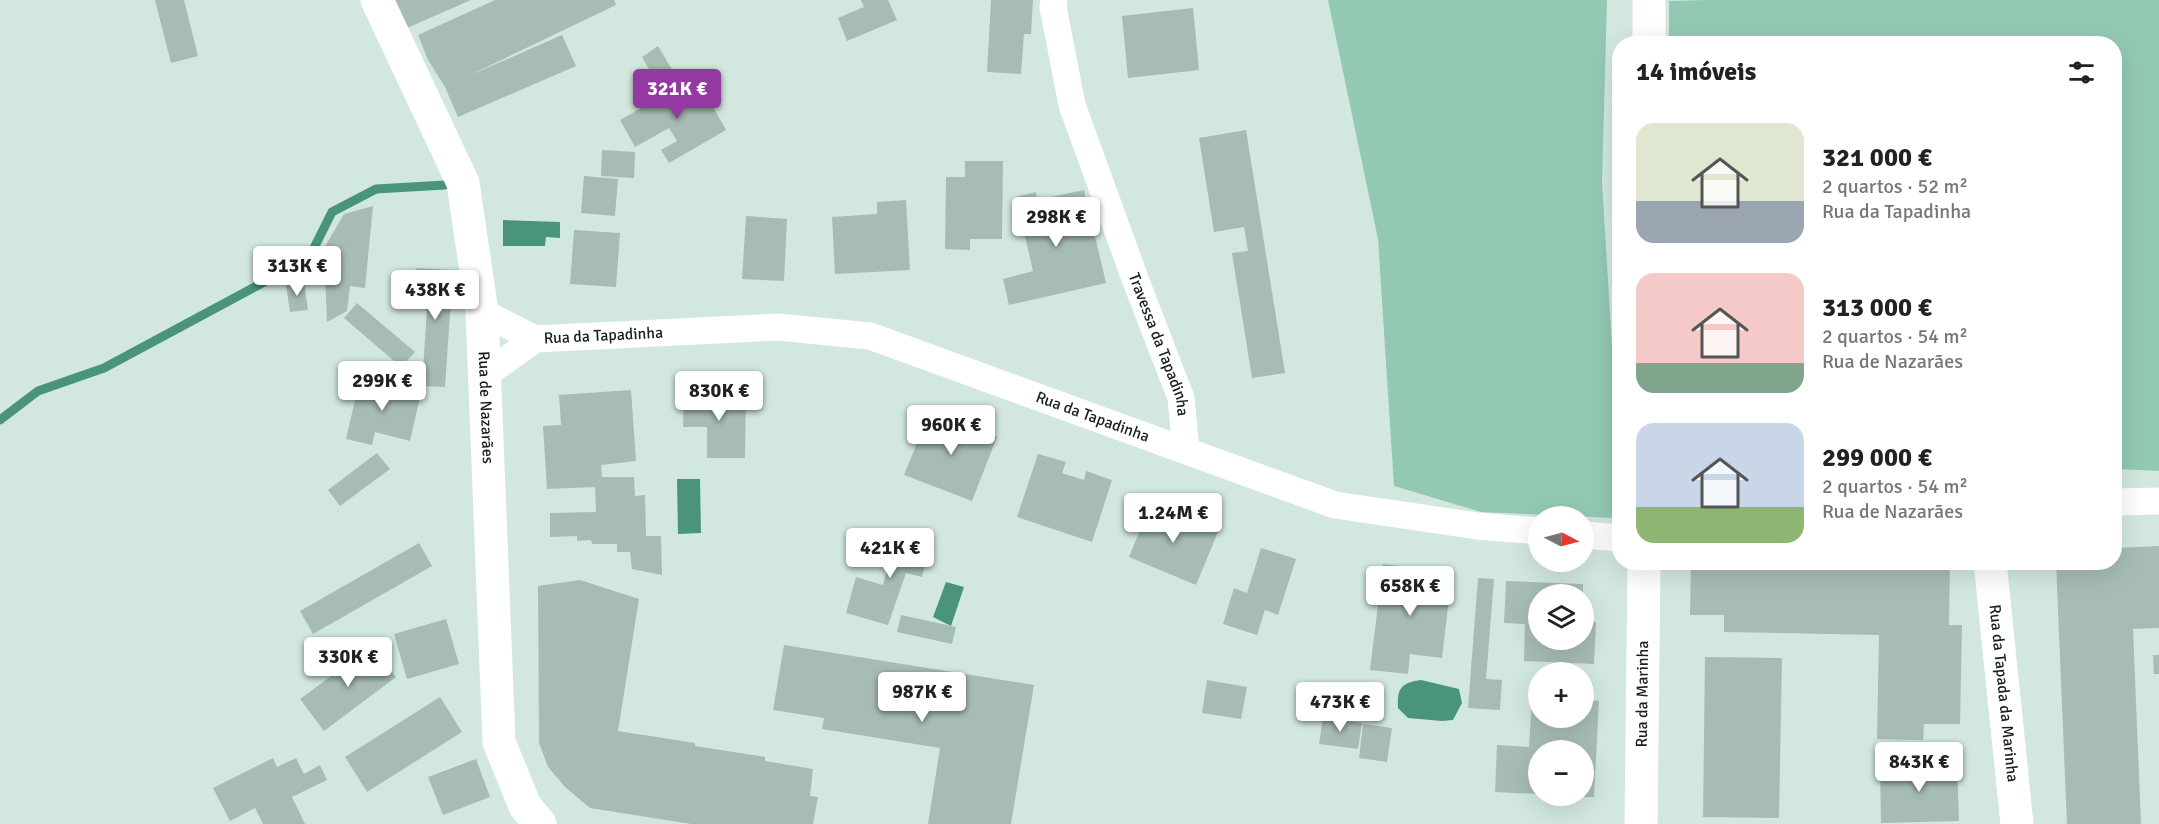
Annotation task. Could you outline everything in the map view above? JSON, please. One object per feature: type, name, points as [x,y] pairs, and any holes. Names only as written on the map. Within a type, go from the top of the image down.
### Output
[{"type":"street","name":"Rua de Nazarães","points":[[377,0],[463,183],[482,312],[499,742],[525,806],[540,824]]},
{"type":"street","name":"Travessa da Tapadinha","points":[[1054,0],[1053,7],[1072,105],[1181,398],[1186,450]]},
{"type":"street","points":[[1649,0],[1649,36]]},
{"type":"street","name":"Rua da Tapadinha","points":[[482,312],[535,339],[778,327],[870,336],[1335,505],[1477,526],[1528,530]]},
{"type":"street","name":"Rua da Tapadinha","points":[[484,376],[535,339]]},
{"type":"street","points":[[2122,502],[2159,501]]},
{"type":"street","points":[[1594,535],[1612,536]]},
{"type":"street","name":"Rua da Marinha","points":[[1641,824],[1644,570]]},
{"type":"street","name":"Rua da Tapada da Marinha","points":[[1991,570],[2017,824]]},
{"type":"shaded area","points":[[1328,0],[1607,0],[1602,183],[1612,346],[1612,518],[1594,517],[1594,506],[1528,506],[1528,514],[1481,512],[1394,486],[1378,239]]},
{"type":"shaded area","points":[[2159,0],[2159,471],[2122,469],[2122,36],[1669,36],[1669,1]]},
{"type":"shaded area","points":[[503,220],[560,222],[560,238],[546,237],[545,246],[503,246]]},
{"type":"shaded area","points":[[677,479],[700,479],[701,533],[678,534]]},
{"type":"shaded area","points":[[946,582],[964,587],[951,626],[933,617]]},
{"type":"shaded area","points":[[1421,680],[1459,689],[1462,703],[1453,720],[1408,718],[1398,708],[1398,696],[1402,688],[1409,683]]},
{"type":"building","points":[[155,0],[184,0],[198,56],[171,63]]},
{"type":"building","points":[[395,0],[471,0],[407,28]]},
{"type":"building","points":[[495,0],[614,0],[616,5],[466,77],[562,35],[576,66],[458,117],[445,87],[428,60],[418,35]]},
{"type":"building","points":[[861,0],[888,0],[897,20],[847,41],[838,18],[864,7]]},
{"type":"building","points":[[991,0],[1033,0],[1031,34],[1024,34],[1021,74],[987,72]]},
{"type":"building","points":[[1193,8],[1199,70],[1128,78],[1122,16]]},
{"type":"building","points":[[658,46],[674,73],[657,83],[642,57]]},
{"type":"building","points":[[696,77],[726,130],[669,163],[661,150],[677,141],[669,128],[635,147],[620,120]]},
{"type":"building","points":[[1246,130],[1285,373],[1252,378],[1232,253],[1248,251],[1244,227],[1214,232],[1199,138]]},
{"type":"building","points":[[602,150],[635,152],[634,178],[601,176]]},
{"type":"building","points":[[965,161],[1003,161],[1002,239],[970,239],[970,250],[945,249],[946,177],[965,177]]},
{"type":"building","points":[[584,176],[618,179],[615,216],[581,213]]},
{"type":"building","points":[[1084,190],[1106,283],[1009,305],[1003,279],[1033,271],[1016,197],[1036,192],[1037,200]]},
{"type":"building","points":[[906,200],[910,270],[835,274],[832,217],[877,214],[877,202]]},
{"type":"building","points":[[373,206],[365,288],[350,286],[347,311],[327,322],[324,248],[344,214]]},
{"type":"building","points":[[746,216],[787,219],[784,281],[742,279]]},
{"type":"building","points":[[574,230],[620,233],[616,287],[570,284]]},
{"type":"building","points":[[416,268],[453,270],[445,387],[422,386],[427,308],[414,307]]},
{"type":"building","points":[[304,282],[308,310],[290,312],[286,285]]},
{"type":"building","points":[[357,303],[415,352],[401,367],[344,318]]},
{"type":"building","points":[[360,378],[421,393],[410,441],[375,432],[372,445],[346,439]]},
{"type":"building","points":[[631,390],[636,461],[601,465],[602,477],[634,477],[635,496],[645,495],[646,536],[661,536],[662,575],[632,569],[630,552],[617,552],[617,544],[592,544],[591,540],[577,541],[577,536],[550,537],[550,513],[596,512],[595,487],[547,489],[543,426],[561,425],[559,395]]},
{"type":"building","points":[[684,393],[746,394],[745,458],[707,458],[707,427],[683,427]]},
{"type":"building","points":[[930,411],[997,437],[972,501],[904,475]]},
{"type":"building","points":[[377,453],[390,469],[340,506],[328,490]]},
{"type":"building","points":[[1038,454],[1066,462],[1062,473],[1084,480],[1086,471],[1112,480],[1092,542],[1017,517]]},
{"type":"building","points":[[1151,503],[1218,532],[1196,585],[1129,557]]},
{"type":"building","points":[[898,529],[932,539],[922,577],[906,573],[888,625],[846,613],[856,577],[883,585]]},
{"type":"building","points":[[419,543],[432,566],[313,634],[300,611]]},
{"type":"building","points":[[2159,546],[2159,628],[2133,629],[2141,824],[2067,824],[2056,570],[2122,570],[2122,548]]},
{"type":"building","points":[[1261,548],[1296,559],[1278,615],[1265,610],[1257,635],[1223,624],[1234,588],[1247,593]]},
{"type":"building","points":[[1383,564],[1452,572],[1442,658],[1410,654],[1408,674],[1370,670]]},
{"type":"building","points":[[1691,570],[1950,570],[1949,625],[1962,625],[1960,724],[1924,724],[1923,740],[1877,739],[1879,635],[1724,632],[1724,615],[1690,615]]},
{"type":"building","points":[[1478,578],[1494,579],[1486,679],[1502,680],[1500,710],[1468,708]]},
{"type":"building","points":[[580,580],[639,599],[618,731],[695,743],[695,746],[765,757],[765,761],[813,769],[810,796],[818,797],[813,824],[691,824],[590,808],[565,787],[548,767],[539,743],[538,586]]},
{"type":"building","points":[[1506,581],[1583,584],[1528,584],[1528,650],[1594,650],[1594,622],[1596,622],[1594,664],[1594,662],[1524,661],[1525,624],[1504,623]]},
{"type":"building","points":[[901,615],[956,627],[952,644],[897,632]]},
{"type":"building","points":[[446,619],[459,664],[407,679],[394,634]]},
{"type":"building","points":[[784,645],[1034,685],[1011,824],[928,824],[940,748],[822,729],[824,718],[773,710]]},
{"type":"building","points":[[372,646],[396,677],[324,731],[300,699]]},
{"type":"building","points":[[2153,655],[2159,655],[2159,674],[2154,674]]},
{"type":"building","points":[[1705,657],[1782,658],[1779,818],[1703,817]]},
{"type":"building","points":[[1207,680],[1247,687],[1241,719],[1202,713]]},
{"type":"building","points":[[440,697],[462,732],[367,792],[345,757]]},
{"type":"building","points":[[1594,701],[1599,701],[1594,797],[1594,740],[1529,740],[1530,728],[1594,728]]},
{"type":"building","points":[[1323,717],[1362,723],[1358,749],[1319,744]]},
{"type":"building","points":[[1363,724],[1392,728],[1387,762],[1359,758]]},
{"type":"building","points":[[1497,745],[1528,747],[1528,794],[1495,792]]},
{"type":"building","points":[[273,758],[277,767],[296,758],[304,774],[320,765],[327,780],[292,797],[305,824],[263,824],[255,808],[230,821],[213,788]]},
{"type":"building","points":[[476,759],[490,797],[443,815],[428,777]]},
{"type":"building","points":[[1957,764],[1959,821],[1881,823],[1880,765]]},
{"type":"waterway","points":[[0,420],[38,391],[104,368],[309,258],[332,212],[376,189],[445,185]]}]
